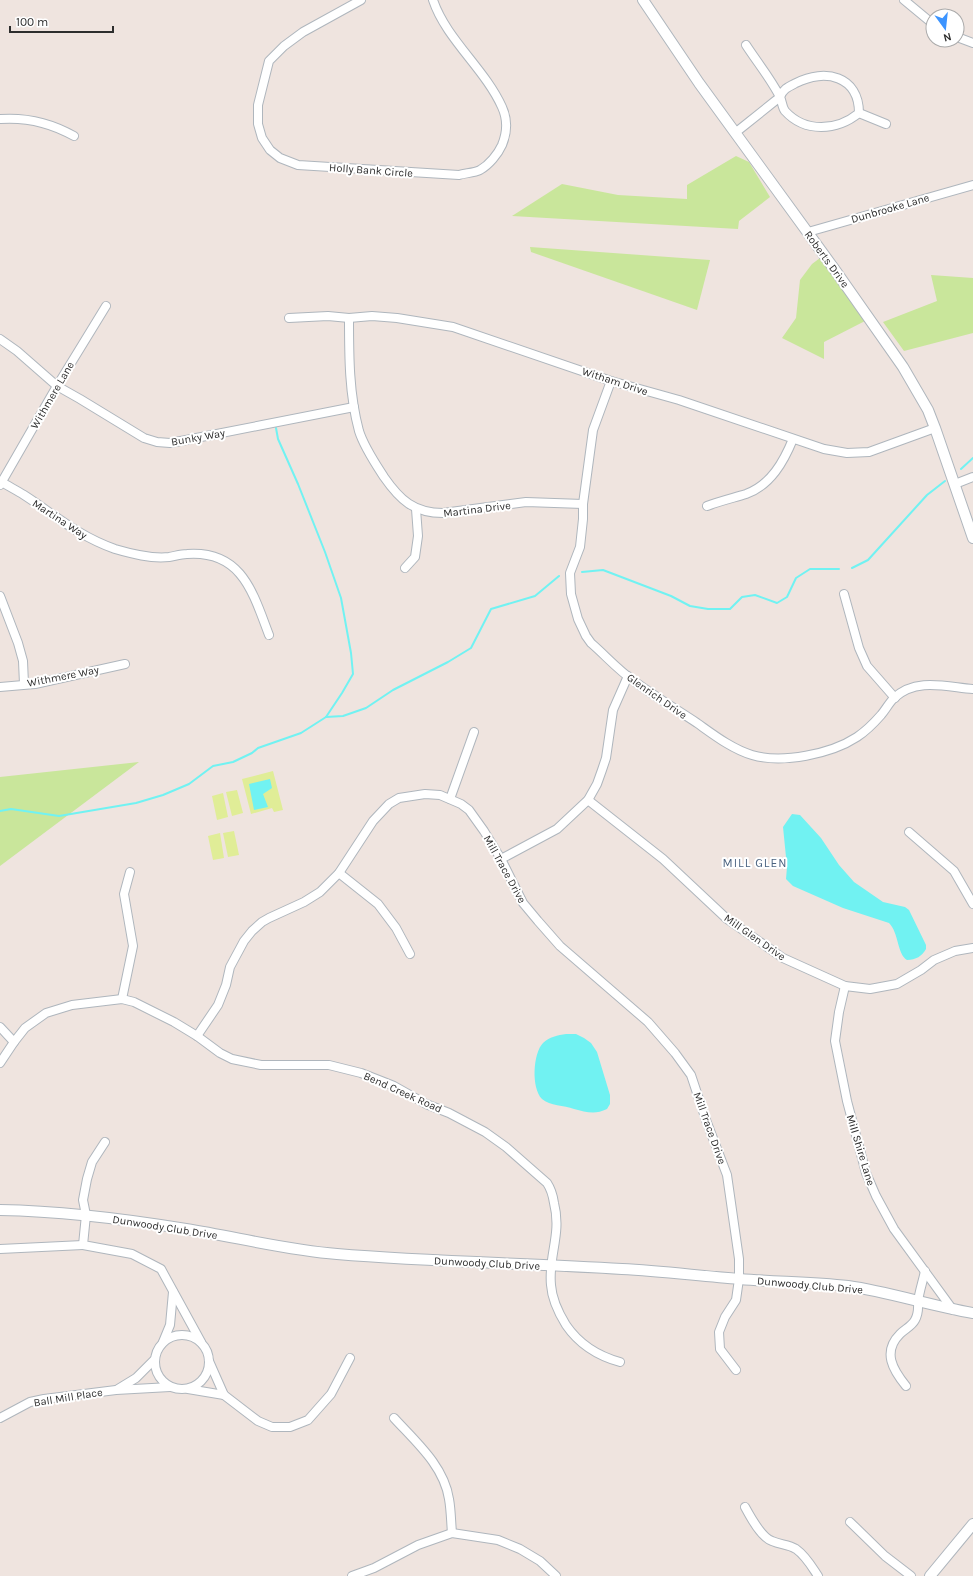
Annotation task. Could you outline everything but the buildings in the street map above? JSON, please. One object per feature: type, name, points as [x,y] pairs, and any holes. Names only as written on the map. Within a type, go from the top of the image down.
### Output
[{"type":"street","name":"Holly Bank Circle","points":[[361,0],[303,32],[284,46],[269,61],[258,105],[258,124],[262,138],[270,150],[280,158],[298,165],[459,175],[479,170],[499,152],[506,137],[506,125],[503,108],[491,88],[442,20],[433,0]]},
{"type":"street","name":"Roberts Drive","points":[[643,0],[735,133],[808,232],[903,367],[928,410],[973,538]]},
{"type":"street","points":[[904,0],[925,17]]},
{"type":"street","points":[[735,133],[780,97],[782,92],[802,80],[820,76],[832,76],[851,86],[856,94],[859,105],[859,114],[852,120],[824,128],[810,127],[794,119],[784,109],[780,97],[746,46]]},
{"type":"street","points":[[859,114],[886,124]]},
{"type":"street","points":[[0,119],[18,119],[50,124],[74,136]]},
{"type":"street","name":"Dunbrooke Lane","points":[[808,232],[973,185]]},
{"type":"street","name":"Withmere Lane","points":[[1,483],[57,386],[106,306]]},
{"type":"street","name":"Witham Drive","points":[[289,318],[328,316],[349,318],[372,316],[397,318],[453,327],[611,381],[679,400],[824,449],[847,453],[869,452],[935,428]]},
{"type":"street","name":"Martina Drive","points":[[349,318],[349,363],[354,407],[359,432],[376,464],[401,499],[416,509],[443,514],[526,502],[583,504]]},
{"type":"street","name":"Bunky Way","points":[[0,339],[17,351],[57,386],[102,411],[144,438],[157,442],[170,443],[354,407]]},
{"type":"street","name":"Glenrich Drive","points":[[611,381],[593,430],[583,504],[584,519],[580,547],[570,573],[572,594],[578,619],[586,636],[591,643],[628,676],[739,750],[751,755],[774,759],[795,757],[839,746],[869,728],[895,698],[905,691],[927,684],[973,689]]},
{"type":"street","points":[[707,506],[722,500],[747,494],[768,480],[786,457],[793,439]]},
{"type":"street","points":[[955,484],[973,477]]},
{"type":"street","name":"Martina Way","points":[[1,483],[24,495],[83,535],[115,549],[134,554],[168,557],[202,553],[210,554],[228,562],[238,571],[254,596],[269,635]]},
{"type":"street","points":[[405,568],[415,557],[418,536],[416,509]]},
{"type":"street","points":[[844,594],[859,648],[867,666],[895,698]]},
{"type":"street","points":[[0,596],[20,649],[23,661],[24,684]]},
{"type":"street","name":"Withmere Way","points":[[0,687],[35,684],[125,664]]},
{"type":"street","points":[[501,859],[557,829],[588,800],[597,784],[602,770],[608,747],[613,710],[628,676]]},
{"type":"street","points":[[450,799],[474,732]]},
{"type":"street","name":"Mill Trace Drive","points":[[197,1036],[218,1005],[226,985],[230,966],[244,941],[252,931],[269,918],[314,897],[339,873],[373,821],[389,804],[400,798],[425,794],[440,795],[461,804],[472,815],[484,831],[501,859],[523,903],[538,921],[560,946],[648,1022],[676,1053],[691,1075],[727,1175],[739,1259],[740,1279],[736,1300],[725,1317],[719,1332],[720,1349],[736,1370]]},
{"type":"street","name":"Mill Glen Drive","points":[[588,800],[663,859],[727,919],[783,958],[845,986],[870,989],[896,984],[921,970],[934,960],[955,951],[973,948]]},
{"type":"street","points":[[909,832],[954,871],[973,904]]},
{"type":"street","points":[[122,999],[133,946],[124,894],[130,872]]},
{"type":"street","points":[[339,873],[378,904],[396,928],[410,954]]},
{"type":"street","name":"Mill Shire Lane","points":[[845,986],[839,1012],[835,1041],[847,1102],[864,1166],[876,1196],[894,1229],[953,1310]]},
{"type":"street","name":"Bend Creek Road","points":[[0,1063],[25,1028],[46,1013],[72,1005],[122,999],[134,1002],[153,1011],[197,1036],[220,1053],[232,1059],[261,1065],[329,1065],[361,1073],[394,1086],[426,1104],[449,1113],[485,1132],[536,1172],[550,1188],[558,1222],[551,1284],[554,1303],[571,1333],[589,1348],[606,1358],[620,1362]]},
{"type":"street","points":[[0,1027],[14,1042]]},
{"type":"street","points":[[83,1245],[86,1215],[83,1200],[87,1179],[92,1162],[105,1142]]},
{"type":"street","name":"Dunwoody Club Drive","points":[[0,1210],[38,1211],[86,1215],[186,1229],[281,1247],[335,1254],[622,1269],[740,1279],[824,1284],[877,1291],[953,1310],[973,1313]]},
{"type":"street","points":[[0,1249],[83,1245],[132,1254],[161,1269],[207,1351],[209,1361],[224,1395]]},
{"type":"street","points":[[906,1386],[893,1369],[891,1351],[898,1337],[915,1321],[925,1271]]},
{"type":"street","points":[[173,1291],[170,1326],[163,1342],[157,1350],[154,1360],[161,1380],[170,1386],[224,1395],[258,1421],[272,1427],[290,1427],[308,1420],[331,1394],[350,1358]]},
{"type":"street","points":[[163,1342],[172,1336],[182,1335],[192,1337],[201,1342]]},
{"type":"street","name":"Ball Mill Place","points":[[116,1390],[136,1378],[154,1360]]},
{"type":"street","points":[[188,1389],[202,1380],[207,1371],[209,1361]]},
{"type":"street","name":"Ball Mill Place","points":[[0,1418],[30,1402],[44,1399],[116,1390],[170,1386]]},
{"type":"street","points":[[394,1418],[430,1457],[441,1474],[450,1499],[452,1533]]},
{"type":"street","points":[[745,1507],[759,1530],[772,1541],[784,1543],[797,1550],[807,1560],[818,1576]]},
{"type":"street","points":[[850,1522],[885,1556],[911,1576]]},
{"type":"street","points":[[930,1576],[973,1524]]},
{"type":"street","points":[[352,1576],[374,1568],[418,1545],[452,1533],[498,1540],[520,1549],[540,1562],[556,1576]]},
{"type":"green space","points":[[736,156],[749,162],[770,197],[739,221],[738,229],[512,216],[562,184],[618,195],[687,199],[687,185]]},
{"type":"green space","points":[[530,247],[710,260],[697,310],[531,252]]},
{"type":"green space","points":[[820,258],[865,321],[824,342],[824,359],[782,338],[796,318],[800,280],[812,264]]},
{"type":"green space","points":[[931,275],[973,278],[973,333],[904,351],[883,322],[937,301]]},
{"type":"green space","points":[[139,762],[0,866],[0,777]]},
{"type":"green space","points":[[273,771],[283,810],[274,812],[272,808],[251,814],[242,779]]},
{"type":"green space","points":[[237,790],[243,813],[232,816],[226,792]]},
{"type":"green space","points":[[223,793],[228,817],[217,820],[212,796]]},
{"type":"green space","points":[[234,831],[239,855],[228,857],[223,833]]},
{"type":"green space","points":[[220,833],[224,858],[213,860],[208,836]]},
{"type":"water","points":[[270,779],[272,788],[263,794],[268,807],[254,810],[249,784]]},
{"type":"water","points":[[792,814],[800,815],[821,838],[839,865],[854,882],[883,902],[905,907],[909,910],[926,945],[926,949],[921,956],[910,960],[907,960],[904,957],[901,953],[895,932],[889,923],[843,908],[793,886],[786,879],[787,867],[783,827]]},
{"type":"water","points":[[566,1034],[576,1034],[584,1038],[591,1043],[597,1052],[610,1095],[610,1104],[607,1109],[594,1112],[583,1111],[549,1103],[542,1099],[538,1094],[535,1079],[535,1062],[537,1054],[543,1043],[548,1039]]},
{"type":"waterway","points":[[0,811],[11,809],[59,816],[136,803],[163,795],[189,784],[213,766],[233,762],[252,753],[258,748],[301,733],[326,717],[353,674],[351,653],[341,598],[325,552],[278,439],[276,428]]},
{"type":"waterway","points":[[961,469],[973,458]]},
{"type":"waterway","points":[[852,568],[868,560],[927,495],[945,481]]},
{"type":"waterway","points":[[582,572],[603,570],[671,596],[690,606],[708,609],[730,609],[742,597],[755,595],[777,603],[787,597],[796,578],[810,569],[839,569]]},
{"type":"waterway","points":[[326,717],[343,716],[366,708],[393,690],[448,662],[471,648],[491,609],[535,596],[559,576]]},
{"type":"district","name":"MILL GLEN","points":[[755,863]]}]
